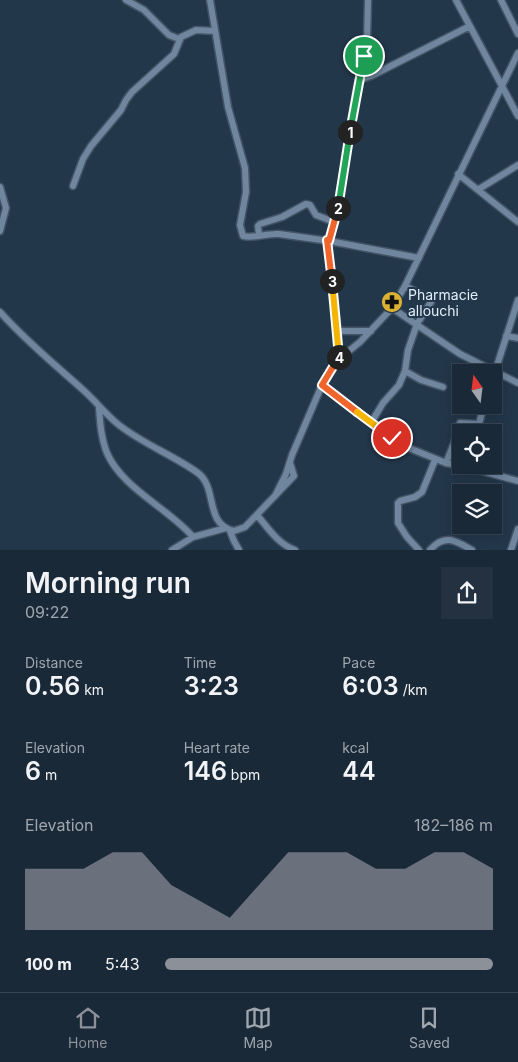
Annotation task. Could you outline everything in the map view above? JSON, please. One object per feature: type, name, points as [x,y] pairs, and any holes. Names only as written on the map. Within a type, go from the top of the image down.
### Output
[{"type":"street","points":[[126,0],[144,10],[169,36],[179,39]]},
{"type":"street","points":[[210,0],[228,107],[245,168],[246,184],[240,225],[244,237],[274,233],[419,258]]},
{"type":"street","points":[[340,359],[328,241],[334,222],[367,41],[368,0]]},
{"type":"street","points":[[456,0],[518,116]]},
{"type":"street","points":[[501,0],[518,34]]},
{"type":"street","points":[[359,80],[371,76],[470,26]]},
{"type":"street","points":[[73,186],[90,146],[121,110],[132,92],[174,54],[179,39],[196,30],[215,31]]},
{"type":"street","points":[[172,550],[193,537],[228,529],[242,530],[294,476],[289,463],[322,385],[340,359],[392,308],[405,286],[518,53]]},
{"type":"street","points":[[479,189],[518,165]]},
{"type":"street","points":[[458,174],[518,222]]},
{"type":"street","points":[[0,187],[6,211],[0,231]]},
{"type":"street","points":[[259,236],[258,226],[260,223],[282,217],[306,204],[310,205],[316,216],[334,222]]},
{"type":"street","points":[[371,423],[383,403],[399,385],[405,371],[407,355],[417,324],[431,302],[427,297],[405,286]]},
{"type":"street","points":[[497,364],[518,300]]},
{"type":"street","points":[[392,308],[460,354],[479,364]]},
{"type":"street","points":[[0,312],[35,348],[81,388],[120,426],[202,476],[215,517],[228,529],[239,550]]},
{"type":"street","points":[[338,331],[371,330]]},
{"type":"street","points":[[506,336],[518,338]]},
{"type":"street","points":[[405,371],[421,380],[443,387]]},
{"type":"street","points":[[502,376],[518,383]]},
{"type":"street","points":[[322,385],[404,446],[435,460],[518,481]]},
{"type":"street","points":[[99,407],[103,440],[107,452],[122,476],[180,522],[193,537]]},
{"type":"street","points":[[446,463],[460,423],[479,424],[482,414]]},
{"type":"street","points":[[419,550],[398,523],[398,503],[415,497],[422,492],[435,460]]},
{"type":"street","points":[[257,515],[285,546],[295,550]]},
{"type":"street","points":[[511,550],[518,529]]},
{"type":"street","points":[[430,550],[438,542],[450,540],[472,550]]},
{"type":"place","name":"Pharmacie allouchi","points":[[392,302]]},
{"type":"route","points":[[364,56],[350,128],[338,208],[329,241],[327,240],[340,359],[322,385],[392,438]]}]
